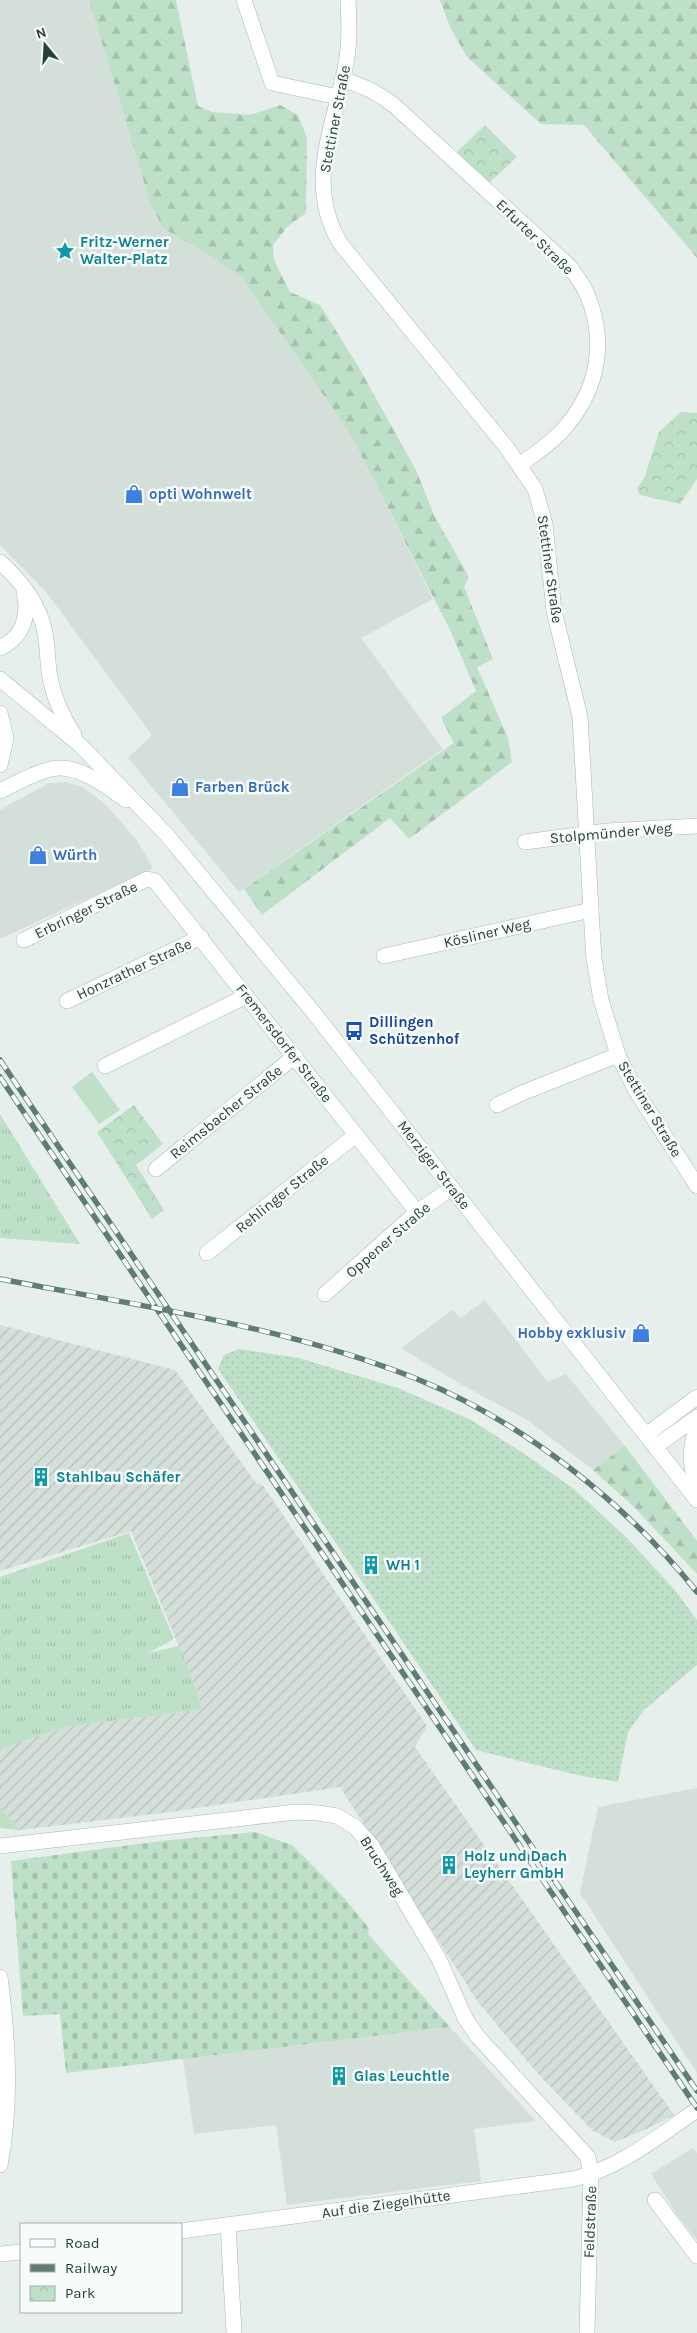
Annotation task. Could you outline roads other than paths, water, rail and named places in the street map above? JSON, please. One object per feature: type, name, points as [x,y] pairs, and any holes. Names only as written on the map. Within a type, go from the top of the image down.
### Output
[{"type":"street","points":[[244,0],[272,83],[338,97]]},
{"type":"street","name":"Stettiner Straße","points":[[348,0],[350,28],[343,80],[323,168],[324,208],[330,227],[340,243],[520,465],[535,489],[545,524],[554,611],[580,717],[594,959],[601,1000],[618,1055],[636,1091],[697,1186]]},
{"type":"street","name":"Erfurter Straße","points":[[343,80],[359,84],[380,94],[396,107],[569,266],[586,291],[599,337],[593,380],[584,404],[566,427],[520,465]]},
{"type":"street","points":[[0,562],[16,576],[26,589],[42,620],[46,635],[51,682],[58,706],[80,745]]},
{"type":"street","points":[[0,648],[7,644],[23,626],[27,611],[24,590],[16,576]]},
{"type":"street","points":[[0,679],[80,745],[151,817]]},
{"type":"street","points":[[0,713],[6,738],[0,765]]},
{"type":"street","points":[[0,791],[52,769],[65,769],[92,779],[151,817]]},
{"type":"street","name":"Merziger Straße","points":[[151,817],[239,920],[697,1500]]},
{"type":"street","name":"Stolpmünder Weg","points":[[525,842],[587,833],[697,826]]},
{"type":"street","name":"Fremersdorfer Straße","points":[[147,879],[154,881],[201,938],[417,1212]]},
{"type":"street","name":"Erbringer Straße","points":[[24,940],[147,879]]},
{"type":"street","name":"Kösliner Weg","points":[[384,956],[591,910]]},
{"type":"street","name":"Honzrather Straße","points":[[67,1001],[201,938]]},
{"type":"street","points":[[105,1066],[246,996]]},
{"type":"street","points":[[497,1105],[522,1093],[618,1055]]},
{"type":"street","name":"Reimsbacher Straße","points":[[156,1169],[295,1056]]},
{"type":"street","name":"Rehlinger Straße","points":[[207,1253],[356,1135]]},
{"type":"street","name":"Oppener Straße","points":[[325,1294],[417,1212],[452,1188]]},
{"type":"street","points":[[650,1441],[697,1397]]},
{"type":"street","points":[[650,1441],[697,1417]]},
{"type":"street","points":[[697,1427],[691,1445],[691,1454],[697,1487]]},
{"type":"street","name":"Bruchweg","points":[[0,1846],[296,1812],[337,1816],[355,1827],[372,1846],[439,1959],[464,2018],[478,2038],[588,2157],[591,2175]]},
{"type":"street","points":[[0,1977],[8,2062],[7,2110],[0,2165]]},
{"type":"street","name":"Feldstraße","points":[[587,2333],[591,2175],[630,2157],[697,2110]]},
{"type":"street","name":"Auf die Ziegelhütte","points":[[182,2231],[573,2179],[591,2175]]},
{"type":"street","points":[[655,2200],[697,2256]]},
{"type":"street","points":[[228,2225],[234,2333]]},
{"type":"street","points":[[0,2254],[20,2252]]},
{"type":"railway","points":[[0,1060],[697,2091]]},
{"type":"railway","points":[[0,1077],[697,2108]]},
{"type":"railway","points":[[0,1279],[212,1319],[264,1331],[316,1345],[417,1379],[457,1397],[495,1418],[570,1468],[638,1527],[697,1592]]},
{"type":"place","name":"Fritz-Werner Walter-Platz","points":[[65,251]]},
{"type":"place","name":"opti Wohnwelt","points":[[134,494]]},
{"type":"place","name":"Farben Brück","points":[[180,787]]},
{"type":"place","name":"Würth","points":[[38,855]]},
{"type":"place","name":"Dillingen Schützenhof","points":[[354,1031]]},
{"type":"place","name":"Hobby exklusiv","points":[[641,1333]]},
{"type":"place","name":"Stahlbau Schäfer","points":[[41,1477]]},
{"type":"place","name":"WH 1","points":[[371,1565]]},
{"type":"place","name":"Holz und Dach Leyherr GmbH","points":[[449,1865]]},
{"type":"place","name":"Glas Leuchtle","points":[[339,2076]]}]
